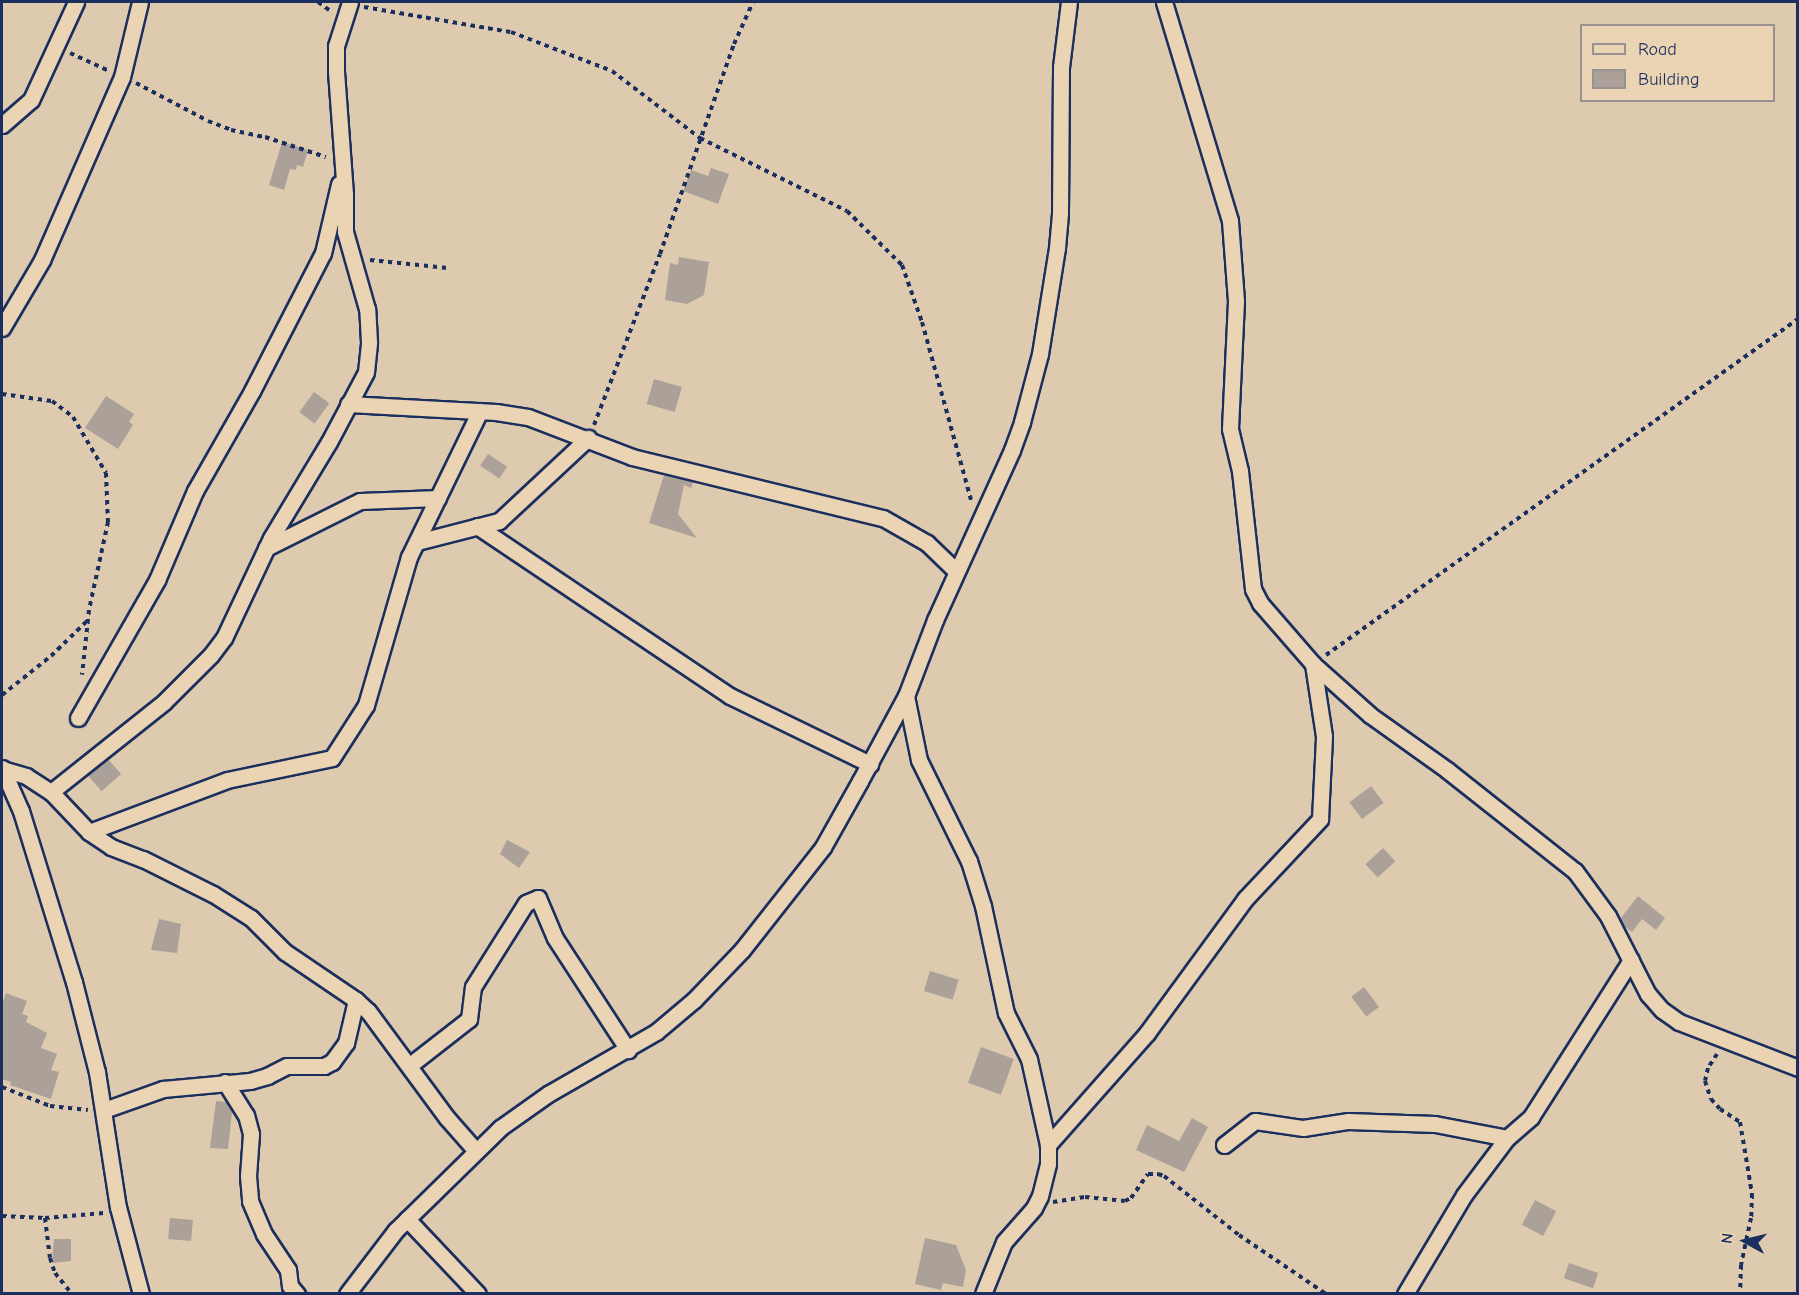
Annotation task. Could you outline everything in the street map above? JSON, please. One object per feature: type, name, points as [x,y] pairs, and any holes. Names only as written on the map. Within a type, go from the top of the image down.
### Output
[{"type":"street","points":[[2,125],[31,100],[76,2]]},
{"type":"street","points":[[2,328],[42,260],[122,77],[140,2]]},
{"type":"street","points":[[347,1293],[407,1219],[476,1151],[521,1111],[628,1050],[656,1032],[694,1000],[742,950],[822,847],[870,764],[906,696],[956,571],[1012,450],[1040,354],[1060,213],[1061,67],[1069,2]]},
{"type":"street","points":[[1164,2],[1230,221],[1236,301],[1230,429],[1240,471],[1253,589],[1260,603],[1313,664],[1370,715],[1447,770],[1575,871],[1608,916],[1648,994],[1662,1010],[1679,1022],[1797,1068]]},
{"type":"street","points":[[51,792],[164,702],[211,655],[224,638],[266,548],[366,372],[369,342],[367,309],[355,258],[345,232],[336,46],[350,3]]},
{"type":"street","points":[[78,718],[157,580],[195,490],[252,391],[323,253],[343,164]]},
{"type":"street","points":[[348,404],[480,411],[528,417],[588,438],[632,457],[883,518],[927,543],[956,571]]},
{"type":"street","points":[[88,832],[227,780],[332,758],[366,705],[409,557],[480,411]]},
{"type":"street","points":[[417,542],[499,521],[588,438]]},
{"type":"street","points":[[266,548],[360,501],[438,498]]},
{"type":"street","points":[[477,526],[730,696],[870,764]]},
{"type":"street","points":[[1048,1145],[1147,1033],[1245,899],[1320,819],[1324,736],[1313,664]]},
{"type":"street","points":[[906,696],[919,760],[969,861],[983,906],[1006,1013],[1029,1059],[1048,1145],[1045,1180],[1034,1208],[1004,1242],[983,1293]]},
{"type":"street","points":[[2,769],[26,776],[51,792],[88,832],[111,847],[143,859],[251,918],[285,952],[356,1000],[368,1011],[447,1118],[476,1151]]},
{"type":"street","points":[[2,769],[21,811],[56,920],[97,1072],[120,1212],[141,1293]]},
{"type":"street","points":[[410,1065],[469,1018],[473,987],[526,903],[537,898],[555,938],[628,1050]]},
{"type":"street","points":[[1405,1293],[1464,1195],[1507,1138],[1531,1117],[1631,960]]},
{"type":"street","points":[[104,1110],[163,1089],[267,1076],[287,1066],[324,1066],[332,1062],[346,1043],[356,1000]]},
{"type":"street","points":[[225,1082],[246,1115],[251,1134],[248,1176],[250,1201],[264,1234],[288,1270],[290,1286],[297,1293]]},
{"type":"street","points":[[1224,1145],[1255,1121],[1303,1128],[1348,1121],[1435,1124],[1507,1138]]},
{"type":"street","points":[[407,1219],[478,1293]]},
{"type":"path","points":[[588,438],[664,244],[734,44],[753,2]]},
{"type":"path","points":[[350,3],[511,32],[612,71],[700,138],[847,211],[902,265],[922,322],[978,526]]},
{"type":"path","points":[[56,46],[156,92],[208,121],[231,130],[308,150],[343,164]]},
{"type":"path","points":[[355,258],[448,268]]},
{"type":"path","points":[[1313,664],[1797,319]]},
{"type":"path","points":[[2,394],[52,401],[59,406],[73,417],[106,473],[108,522],[87,621],[81,685]]},
{"type":"path","points":[[2,695],[51,656],[87,621]]},
{"type":"path","points":[[1723,1038],[1708,1068],[1705,1081],[1711,1099],[1720,1109],[1740,1122],[1749,1168],[1752,1194],[1741,1265],[1740,1293]]},
{"type":"path","points":[[2,1087],[50,1106],[74,1110],[104,1110]]},
{"type":"path","points":[[1034,1208],[1085,1197],[1125,1201],[1131,1198],[1148,1174],[1158,1174],[1172,1182],[1239,1235],[1326,1293]]},
{"type":"path","points":[[2,1216],[45,1218],[120,1212]]},
{"type":"path","points":[[45,1218],[50,1258],[55,1273],[72,1293]]},
{"type":"building","points":[[282,142],[308,150],[303,167],[297,165],[296,170],[290,169],[284,190],[269,185]]},
{"type":"building","points":[[711,168],[729,174],[718,204],[683,191],[691,170],[708,176]]},
{"type":"building","points":[[679,257],[709,262],[704,295],[687,304],[665,300],[670,263],[678,265]]},
{"type":"building","points":[[654,379],[682,387],[675,412],[647,404]]},
{"type":"building","points":[[314,392],[329,403],[315,423],[299,412]]},
{"type":"building","points":[[106,396],[134,414],[129,422],[133,425],[118,449],[85,428]]},
{"type":"building","points":[[488,454],[507,467],[499,478],[480,466]]},
{"type":"building","points":[[664,475],[693,482],[691,488],[684,485],[678,514],[697,538],[649,523]]},
{"type":"building","points":[[108,759],[121,774],[101,791],[88,776]]},
{"type":"building","points":[[1371,786],[1384,803],[1362,819],[1349,802]]},
{"type":"building","points":[[507,840],[530,852],[519,868],[500,854]]},
{"type":"building","points":[[1383,848],[1395,861],[1378,878],[1365,864]]},
{"type":"building","points":[[1638,896],[1665,918],[1656,930],[1642,919],[1632,932],[1624,926],[1620,919]]},
{"type":"building","points":[[159,919],[181,924],[177,953],[151,950]]},
{"type":"building","points":[[930,971],[959,980],[953,1000],[924,991]]},
{"type":"building","points":[[1364,987],[1379,1007],[1366,1017],[1351,997]]},
{"type":"building","points":[[6,993],[27,1001],[22,1014],[28,1016],[26,1022],[47,1033],[41,1048],[57,1054],[51,1070],[59,1072],[51,1099],[10,1085],[11,1082],[2,1079],[2,1005]]},
{"type":"building","points":[[981,1047],[1014,1059],[1001,1095],[968,1083]]},
{"type":"building","points":[[216,1101],[226,1102],[232,1112],[228,1149],[210,1148]]},
{"type":"building","points":[[1192,1118],[1208,1127],[1184,1172],[1136,1150],[1147,1125],[1179,1141]]},
{"type":"building","points":[[1535,1200],[1556,1211],[1543,1236],[1522,1225]]},
{"type":"building","points":[[170,1218],[193,1220],[191,1241],[168,1239]]},
{"type":"building","points":[[925,1238],[956,1245],[966,1270],[963,1287],[943,1283],[941,1290],[915,1284]]},
{"type":"building","points":[[54,1239],[71,1239],[71,1261],[52,1263]]},
{"type":"building","points":[[1569,1263],[1598,1273],[1593,1288],[1564,1278]]}]
